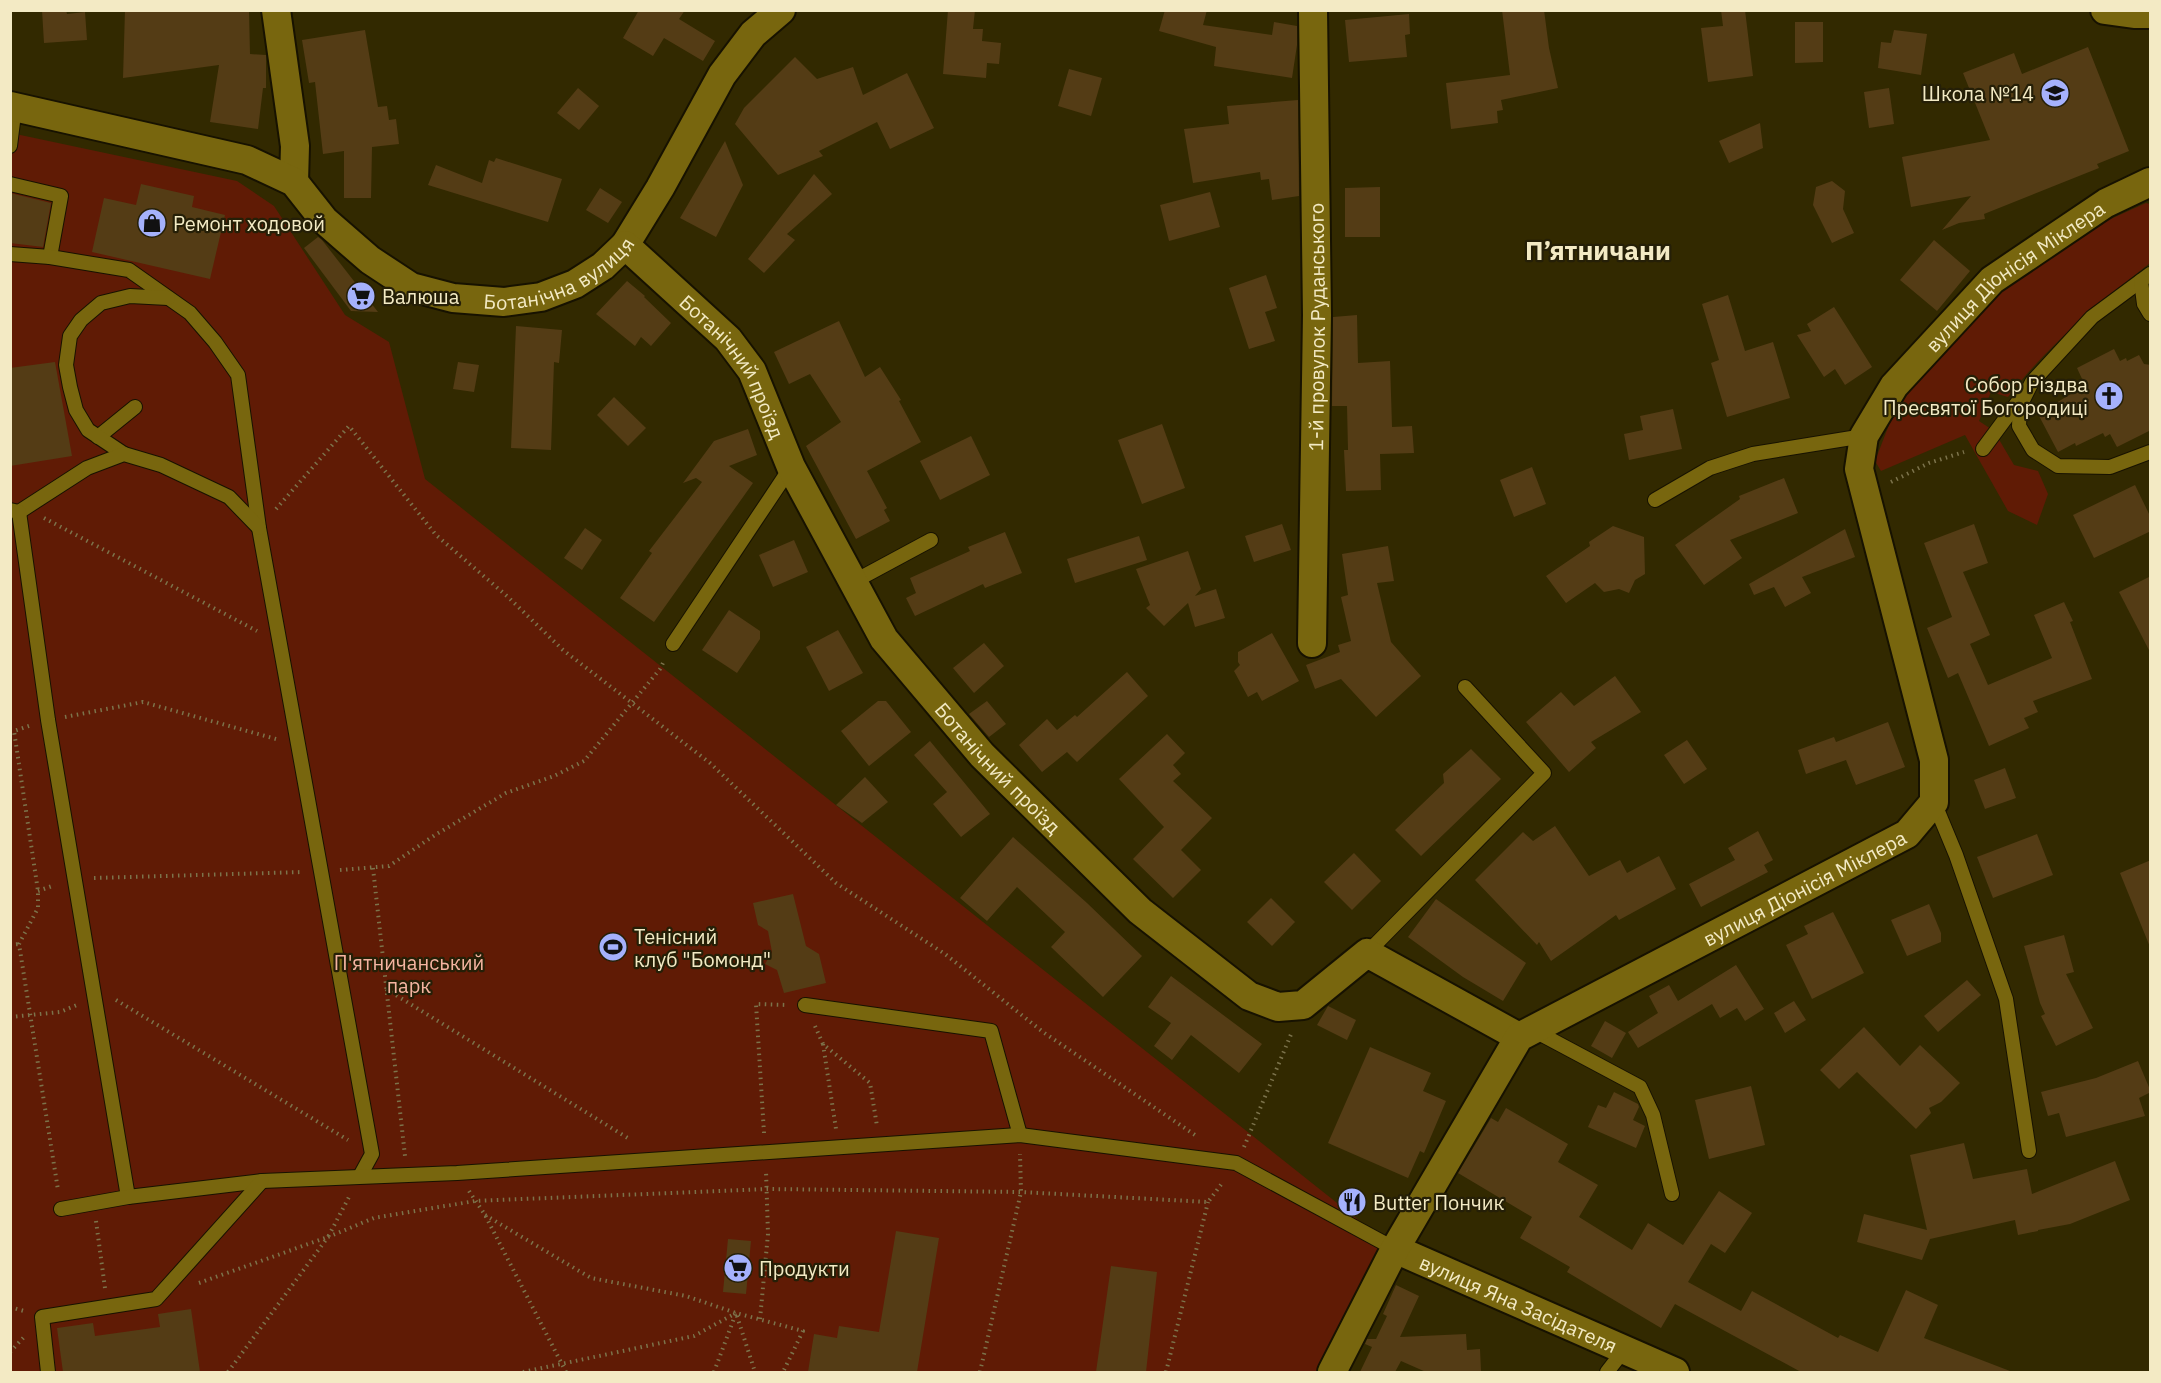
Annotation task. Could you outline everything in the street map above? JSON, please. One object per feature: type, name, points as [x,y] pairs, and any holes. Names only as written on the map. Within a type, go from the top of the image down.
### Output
[{"type":"street","points":[[276,10],[295,146],[294,182]]},
{"type":"street","name":"Ботанічна вулиця","points":[[13,106],[248,160],[294,182],[324,220],[370,260],[411,287],[453,298],[504,302],[541,297],[575,284],[603,266],[625,244],[660,188],[722,75],[753,34],[781,10]]},
{"type":"street","name":"1-й провулок Руданського","points":[[1312,643],[1317,315],[1313,10]]},
{"type":"street","points":[[2105,10],[2151,14]]},
{"type":"street","name":"вулиця Діонісія Міклера","points":[[1526,1033],[1907,834],[1934,802],[1934,760],[1859,469],[1864,436],[1894,386],[1992,280],[2106,203],[2151,182]]},
{"type":"street","name":"Ботанічний проїзд","points":[[625,244],[728,339],[752,371],[791,466],[884,639],[982,755],[1140,911],[1249,996],[1278,1007],[1303,1005]]},
{"type":"street","points":[[1303,1005],[1367,953],[1526,1033],[1395,1249],[1332,1372]]},
{"type":"street","name":"вулиця Яна Засідателя","points":[[1395,1249],[1675,1372]]},
{"type":"lane","points":[[10,146],[13,106]]},
{"type":"lane","points":[[10,184],[61,196],[50,257]]},
{"type":"lane","points":[[10,254],[50,257],[129,270],[190,313],[215,342],[238,375],[259,528],[372,1154],[360,1176]]},
{"type":"lane","points":[[2146,277],[2144,304],[2151,314]]},
{"type":"lane","points":[[1983,449],[2032,382],[2092,318],[2146,277]]},
{"type":"lane","points":[[169,298],[130,296],[101,303],[81,320],[70,336],[66,365],[69,387],[76,410],[88,430],[124,454],[161,465],[229,497],[259,528]]},
{"type":"lane","points":[[2032,382],[2020,406],[2019,426],[2033,450],[2058,466],[2110,467],[2151,452]]},
{"type":"lane","points":[[98,437],[135,407]]},
{"type":"lane","points":[[1655,500],[1710,468],[1754,453],[1864,436]]},
{"type":"lane","points":[[124,454],[87,468],[18,510],[48,720],[128,1197]]},
{"type":"lane","points":[[673,644],[791,466]]},
{"type":"lane","points":[[853,582],[932,540]]},
{"type":"lane","points":[[1367,953],[1544,773],[1465,687]]},
{"type":"lane","points":[[1934,802],[1956,855],[2006,999],[2029,1151]]},
{"type":"lane","points":[[805,1005],[992,1031],[1020,1135]]},
{"type":"lane","points":[[1526,1033],[1641,1087],[1653,1115],[1672,1194]]},
{"type":"lane","points":[[61,1209],[128,1197],[262,1181],[457,1173],[1020,1135],[1236,1163],[1395,1249]]},
{"type":"lane","points":[[48,1372],[42,1317],[156,1299],[262,1181]]},
{"type":"lane","points":[[1606,1372],[1624,1350]]},
{"type":"path","points":[[259,528],[349,426],[436,535],[508,597],[564,650],[710,763],[836,883],[945,954],[1044,1032],[1200,1138]]},
{"type":"path","points":[[1882,488],[1929,463],[1968,450],[1983,449]]},
{"type":"path","points":[[18,510],[279,642]]},
{"type":"path","points":[[38,891],[74,878],[320,872],[389,867],[435,835],[506,793],[554,776],[584,761],[660,669]]},
{"type":"path","points":[[61,1209],[19,944],[38,908],[38,891],[14,731],[48,720],[143,702],[297,745]]},
{"type":"path","points":[[373,868],[407,1174]]},
{"type":"path","points":[[10,945],[19,944]]},
{"type":"path","points":[[386,989],[663,1159]]},
{"type":"path","points":[[10,1017],[60,1012],[93,992],[372,1154]]},
{"type":"path","points":[[760,1319],[768,1234],[756,1004],[805,1005],[823,1044],[839,1148]]},
{"type":"path","points":[[1166,1372],[1208,1202],[1236,1163],[1246,1144],[1303,1005]]},
{"type":"path","points":[[823,1044],[870,1083],[880,1145]]},
{"type":"path","points":[[980,1372],[1020,1192],[1020,1135]]},
{"type":"path","points":[[457,1173],[485,1215],[566,1372]]},
{"type":"path","points":[[228,1372],[328,1237],[360,1176]]},
{"type":"path","points":[[156,1299],[374,1218],[476,1201],[766,1189],[1020,1192],[1208,1202]]},
{"type":"path","points":[[93,1203],[107,1307]]},
{"type":"path","points":[[485,1215],[591,1278],[686,1296],[736,1313],[803,1331],[783,1372]]},
{"type":"path","points":[[523,1372],[694,1336],[736,1313]]},
{"type":"path","points":[[714,1372],[736,1313]]},
{"type":"path","points":[[736,1313],[755,1372]]},
{"type":"green space","name":"П'ятничанський парк","points":[[11,133],[237,181],[274,206],[345,315],[389,342],[425,479],[1395,1249],[1332,1372],[11,1372]]},
{"type":"green space","points":[[2146,203],[2150,204],[2150,263],[2093,309],[2057,342],[2008,397],[1991,392],[1979,421],[1994,431],[2014,465],[2038,471],[2048,494],[2037,525],[2008,511],[1965,435],[1881,471],[1875,461],[1894,412],[1909,388],[2005,289],[2104,222]]},
{"type":"building","points":[[42,10],[66,10],[67,14],[85,12],[87,40],[44,43]]},
{"type":"building","points":[[125,10],[160,10],[160,12],[249,10],[250,54],[266,55],[266,88],[263,88],[258,129],[210,122],[219,65],[123,78]]},
{"type":"building","points":[[639,10],[685,10],[679,19],[715,41],[703,61],[664,38],[653,56],[623,38]]},
{"type":"building","points":[[948,10],[975,10],[973,29],[983,29],[982,41],[1001,43],[999,64],[987,63],[986,78],[943,74]]},
{"type":"building","points":[[1165,10],[1207,10],[1203,25],[1272,35],[1274,22],[1297,26],[1297,45],[1292,78],[1214,66],[1216,47],[1159,31]]},
{"type":"building","points":[[1502,10],[1544,10],[1558,88],[1501,100],[1503,110],[1497,111],[1498,123],[1451,129],[1446,83],[1510,75]]},
{"type":"building","points":[[1721,10],[1745,10],[1753,76],[1708,82],[1701,28],[1723,26]]},
{"type":"building","points":[[1409,14],[1410,34],[1405,35],[1407,57],[1349,62],[1345,20]]},
{"type":"building","points":[[1795,22],[1823,22],[1823,62],[1795,63]]},
{"type":"building","points":[[365,30],[378,107],[387,106],[389,120],[396,119],[399,144],[372,147],[371,198],[344,198],[344,151],[323,154],[315,82],[309,83],[302,40]]},
{"type":"building","points":[[1894,30],[1927,34],[1921,75],[1878,68],[1881,42],[1891,43]]},
{"type":"building","points":[[2088,47],[2129,151],[2097,164],[2099,168],[1984,214],[1985,219],[1959,223],[1942,230],[1971,196],[1911,207],[1902,157],[1990,140],[1963,73],[2014,53],[2022,74]]},
{"type":"building","points":[[795,57],[817,79],[853,67],[863,95],[907,73],[934,128],[890,149],[877,122],[819,151],[823,156],[778,175],[735,124],[744,108]]},
{"type":"building","points":[[1069,69],[1102,78],[1091,116],[1058,106]]},
{"type":"building","points":[[578,88],[599,106],[579,130],[557,113]]},
{"type":"building","points":[[1889,88],[1894,124],[1869,128],[1864,92]]},
{"type":"building","points":[[1298,100],[1299,196],[1272,200],[1269,179],[1261,180],[1260,172],[1193,183],[1184,129],[1229,124],[1227,106]]},
{"type":"building","points":[[1760,123],[1763,148],[1729,163],[1719,141]]},
{"type":"building","points":[[725,141],[743,185],[716,237],[680,218]]},
{"type":"building","points":[[496,158],[562,179],[548,222],[428,185],[436,165],[482,183],[489,160],[494,162]]},
{"type":"building","points":[[814,174],[832,194],[787,234],[795,240],[764,273],[748,259]]},
{"type":"building","points":[[1832,181],[1845,191],[1843,209],[1854,233],[1832,243],[1813,205],[1816,187]]},
{"type":"building","points":[[141,184],[194,196],[192,207],[225,215],[210,279],[92,252],[104,198],[136,205]]},
{"type":"building","points":[[1380,187],[1380,237],[1345,237],[1345,188]]},
{"type":"building","points":[[600,188],[622,202],[608,223],[586,210]]},
{"type":"building","points":[[1210,192],[1220,227],[1169,241],[1160,205]]},
{"type":"building","points":[[10,193],[51,203],[43,247],[10,243]]},
{"type":"building","points":[[318,237],[378,312],[351,311],[304,248]]},
{"type":"building","points":[[1934,240],[1970,271],[1937,311],[1900,280]]},
{"type":"building","points":[[1266,275],[1277,308],[1265,312],[1275,341],[1249,349],[1229,288]]},
{"type":"building","points":[[627,281],[671,323],[651,346],[641,337],[635,346],[596,314]]},
{"type":"building","points":[[1728,295],[1745,351],[1773,342],[1790,398],[1727,417],[1711,363],[1719,360],[1702,304]]},
{"type":"building","points":[[1834,307],[1872,367],[1845,385],[1835,369],[1824,377],[1797,335],[1811,331],[1807,324]]},
{"type":"building","points":[[1357,315],[1358,363],[1390,361],[1392,427],[1412,426],[1414,453],[1380,454],[1381,490],[1346,491],[1344,450],[1348,450],[1347,406],[1332,406],[1333,317]]},
{"type":"building","points":[[839,321],[865,377],[880,367],[901,400],[899,401],[921,442],[867,471],[887,508],[884,510],[890,521],[856,539],[806,446],[841,422],[810,374],[789,384],[774,352]]},
{"type":"building","points":[[516,326],[562,330],[559,363],[554,362],[551,450],[511,448]]},
{"type":"building","name":"Собор Різдва Пресвятої Богородиці","points":[[2114,349],[2120,361],[2126,358],[2127,361],[2139,355],[2144,364],[2151,365],[2151,430],[2117,447],[2110,434],[2105,437],[2103,433],[2058,452],[2038,414],[2079,389],[2077,385],[2083,381],[2077,368]]},
{"type":"building","points":[[55,362],[72,456],[10,466],[10,368]]},
{"type":"building","points":[[458,362],[479,365],[474,392],[453,389]]},
{"type":"building","points":[[614,397],[646,428],[628,446],[597,415]]},
{"type":"building","points":[[1673,409],[1682,449],[1629,460],[1624,434],[1643,430],[1640,416]]},
{"type":"building","points":[[1162,424],[1185,488],[1142,504],[1118,440]]},
{"type":"building","points":[[748,429],[757,455],[729,466],[753,483],[654,622],[620,598],[652,553],[649,551],[702,482],[696,478],[683,483],[714,441]]},
{"type":"building","points":[[971,436],[990,475],[940,500],[920,461]]},
{"type":"building","points":[[1532,467],[1546,504],[1514,517],[1500,480]]},
{"type":"building","points":[[1784,478],[1798,513],[1730,540],[1742,558],[1704,585],[1675,545],[1740,499],[1739,496]]},
{"type":"building","points":[[2135,485],[2151,518],[2151,531],[2094,558],[2073,515]]},
{"type":"building","points":[[1282,524],[1291,550],[1254,562],[1245,536]]},
{"type":"building","points":[[1974,524],[1988,563],[1963,572],[1990,635],[1970,644],[1988,685],[2052,658],[2034,615],[2064,602],[2073,621],[2070,622],[2092,679],[2033,701],[2038,712],[2024,718],[2029,728],[1989,746],[1958,673],[1948,678],[1927,628],[1952,617],[1924,543]]},
{"type":"building","points":[[1613,526],[1644,537],[1645,574],[1635,580],[1629,593],[1619,589],[1604,592],[1595,583],[1566,603],[1546,576],[1590,546],[1589,542]]},
{"type":"building","points":[[585,528],[602,540],[582,570],[564,558]]},
{"type":"building","points":[[1845,529],[1855,557],[1802,577],[1811,593],[1785,607],[1774,587],[1754,595],[1749,584]]},
{"type":"building","points":[[1005,532],[1022,573],[985,588],[983,584],[915,616],[906,598],[916,593],[910,578],[970,551],[968,547]]},
{"type":"building","points":[[1139,536],[1147,560],[1075,583],[1067,559]]},
{"type":"building","points":[[794,540],[808,572],[773,587],[759,555]]},
{"type":"building","points":[[1388,546],[1394,581],[1377,583],[1391,642],[1421,676],[1376,717],[1341,679],[1315,689],[1306,665],[1340,652],[1338,645],[1351,641],[1341,597],[1348,595],[1342,554]]},
{"type":"building","points":[[1188,551],[1201,589],[1195,596],[1216,589],[1225,618],[1195,627],[1188,603],[1164,626],[1146,608],[1150,605],[1136,569]]},
{"type":"building","points":[[2151,576],[2151,654],[2119,592]]},
{"type":"building","points":[[729,610],[760,631],[760,639],[737,673],[702,650]]},
{"type":"building","points":[[838,630],[863,673],[829,691],[806,647]]},
{"type":"building","points":[[1272,633],[1299,681],[1262,701],[1257,692],[1248,697],[1234,671],[1240,665],[1238,652]]},
{"type":"building","points":[[984,643],[1004,666],[974,693],[953,668]]},
{"type":"building","points":[[1127,672],[1148,696],[1077,762],[1067,752],[1042,772],[1019,745],[1047,719],[1057,730],[1075,715],[1077,717]]},
{"type":"building","points":[[1615,676],[1641,712],[1591,742],[1596,748],[1569,772],[1526,722],[1561,692],[1574,706]]},
{"type":"building","points":[[878,701],[886,701],[911,732],[869,766],[841,731]]},
{"type":"building","points":[[987,701],[1006,724],[989,737],[969,714]]},
{"type":"building","points":[[1888,722],[1905,767],[1856,785],[1846,760],[1806,774],[1798,750],[1834,737],[1836,742]]},
{"type":"building","points":[[1167,734],[1185,753],[1173,765],[1181,774],[1173,781],[1212,818],[1181,850],[1201,870],[1173,898],[1133,859],[1164,827],[1119,779]]},
{"type":"building","points":[[1687,740],[1707,769],[1684,784],[1664,755]]},
{"type":"building","points":[[930,741],[990,814],[961,837],[933,804],[947,792],[914,755]]},
{"type":"building","points":[[1471,749],[1501,779],[1421,856],[1395,830],[1444,783],[1443,774]]},
{"type":"building","points":[[2005,768],[2016,798],[1985,809],[1974,780]]},
{"type":"building","points":[[865,777],[888,802],[862,823],[836,805]]},
{"type":"building","points":[[1555,826],[1589,876],[1620,860],[1627,873],[1659,856],[1676,889],[1619,920],[1616,915],[1551,961],[1539,942],[1537,945],[1475,880],[1523,832],[1533,841]]},
{"type":"building","points":[[1758,831],[1773,860],[1764,865],[1768,872],[1701,907],[1689,884],[1735,860],[1728,848]]},
{"type":"building","points":[[2037,834],[2053,875],[1993,898],[1977,857]]},
{"type":"building","points":[[1013,837],[1142,956],[1103,997],[1051,947],[1065,932],[1017,887],[987,921],[960,898]]},
{"type":"building","points":[[1354,853],[1381,881],[1352,910],[1324,882]]},
{"type":"building","points":[[2151,860],[2151,946],[2150,947],[2120,873]]},
{"type":"building","points":[[793,894],[806,946],[819,954],[826,983],[784,993],[777,970],[765,964],[772,952],[768,931],[758,925],[753,903]]},
{"type":"building","points":[[1271,898],[1295,922],[1272,946],[1247,922]]},
{"type":"building","points":[[1436,899],[1526,963],[1503,1001],[1463,977],[1408,937]]},
{"type":"building","points":[[1929,904],[1941,933],[1941,942],[1907,956],[1891,920]]},
{"type":"building","points":[[1833,912],[1864,973],[1812,999],[1786,945],[1808,934],[1804,926]]},
{"type":"building","points":[[2064,935],[2074,972],[2066,974],[2093,1028],[2056,1046],[2041,1016],[2045,1014],[2024,946]]},
{"type":"building","points":[[1736,965],[1764,1009],[1745,1021],[1737,1008],[1720,1018],[1712,1004],[1638,1048],[1628,1032],[1658,1013],[1649,996],[1669,985],[1678,1001]]},
{"type":"building","points":[[1171,976],[1262,1044],[1239,1073],[1191,1035],[1172,1060],[1154,1046],[1171,1023],[1148,1007]]},
{"type":"building","points":[[1967,980],[1981,995],[1938,1032],[1924,1016]]},
{"type":"building","points":[[1794,1001],[1806,1020],[1785,1033],[1774,1013]]},
{"type":"building","points":[[1328,1006],[1356,1020],[1347,1040],[1317,1025]]},
{"type":"building","points":[[1605,1021],[1626,1033],[1612,1058],[1591,1046]]},
{"type":"building","points":[[1864,1027],[1900,1066],[1920,1045],[1960,1083],[1941,1102],[1929,1108],[1931,1113],[1916,1129],[1857,1072],[1839,1089],[1820,1070]]},
{"type":"building","points":[[1370,1047],[1431,1073],[1423,1091],[1446,1101],[1424,1153],[1420,1151],[1408,1178],[1328,1143]]},
{"type":"building","points":[[2138,1061],[2151,1092],[2139,1098],[2145,1116],[2066,1137],[2059,1113],[2048,1116],[2041,1092],[2096,1078]]},
{"type":"building","points":[[1751,1086],[1765,1145],[1709,1159],[1695,1100]]},
{"type":"building","points":[[1614,1092],[1638,1104],[1639,1107],[1633,1120],[1645,1126],[1636,1148],[1588,1127],[1598,1105],[1606,1108]]},
{"type":"building","points":[[1506,1108],[1568,1144],[1558,1162],[1598,1185],[1579,1217],[1632,1250],[1648,1223],[1683,1245],[1719,1191],[1752,1213],[1725,1253],[1711,1244],[1688,1282],[1741,1311],[1752,1291],[1838,1338],[1840,1335],[1878,1352],[1906,1290],[1938,1305],[1924,1338],[2010,1372],[1801,1372],[1675,1304],[1661,1328],[1567,1272],[1570,1267],[1520,1238],[1532,1217],[1458,1173],[1491,1118],[1498,1122]]},
{"type":"building","points":[[1964,1143],[1973,1179],[2027,1169],[2032,1194],[2115,1161],[2130,1200],[2070,1224],[2018,1235],[2015,1220],[1930,1239],[1922,1260],[1857,1242],[1864,1214],[1927,1230],[1910,1155]]},
{"type":"building","points":[[896,1231],[939,1238],[917,1372],[808,1372],[814,1334],[837,1338],[839,1326],[879,1332]]},
{"type":"building","points":[[728,1239],[751,1241],[746,1294],[723,1292]]},
{"type":"building","points":[[1111,1266],[1157,1272],[1146,1372],[1096,1372]]},
{"type":"building","points":[[1396,1285],[1419,1296],[1400,1337],[1466,1334],[1467,1350],[1480,1349],[1481,1371],[1426,1372],[1401,1361],[1395,1372],[1360,1372],[1372,1347],[1365,1344],[1367,1339],[1376,1339],[1387,1316],[1383,1314]]},
{"type":"building","points":[[191,1309],[200,1372],[63,1372],[57,1328],[93,1323],[95,1336],[160,1327],[158,1314]]},
{"type":"place","name":"Школа №14","points":[[2055,93]]},
{"type":"place","name":"Ремонт ходовой","points":[[152,223]]},
{"type":"place","name":"Валюша","points":[[361,296]]},
{"type":"place","name":"Собор Різдва Пресвятої Богородиці","points":[[2109,396]]},
{"type":"place","name":"Тенісний клуб \"Бомонд\"","points":[[613,947]]},
{"type":"place","name":"Butter Пончик","points":[[1352,1202]]},
{"type":"place","name":"Продукти","points":[[738,1268]]},
{"type":"district","name":"П’ятничани","points":[[1598,250]]}]
